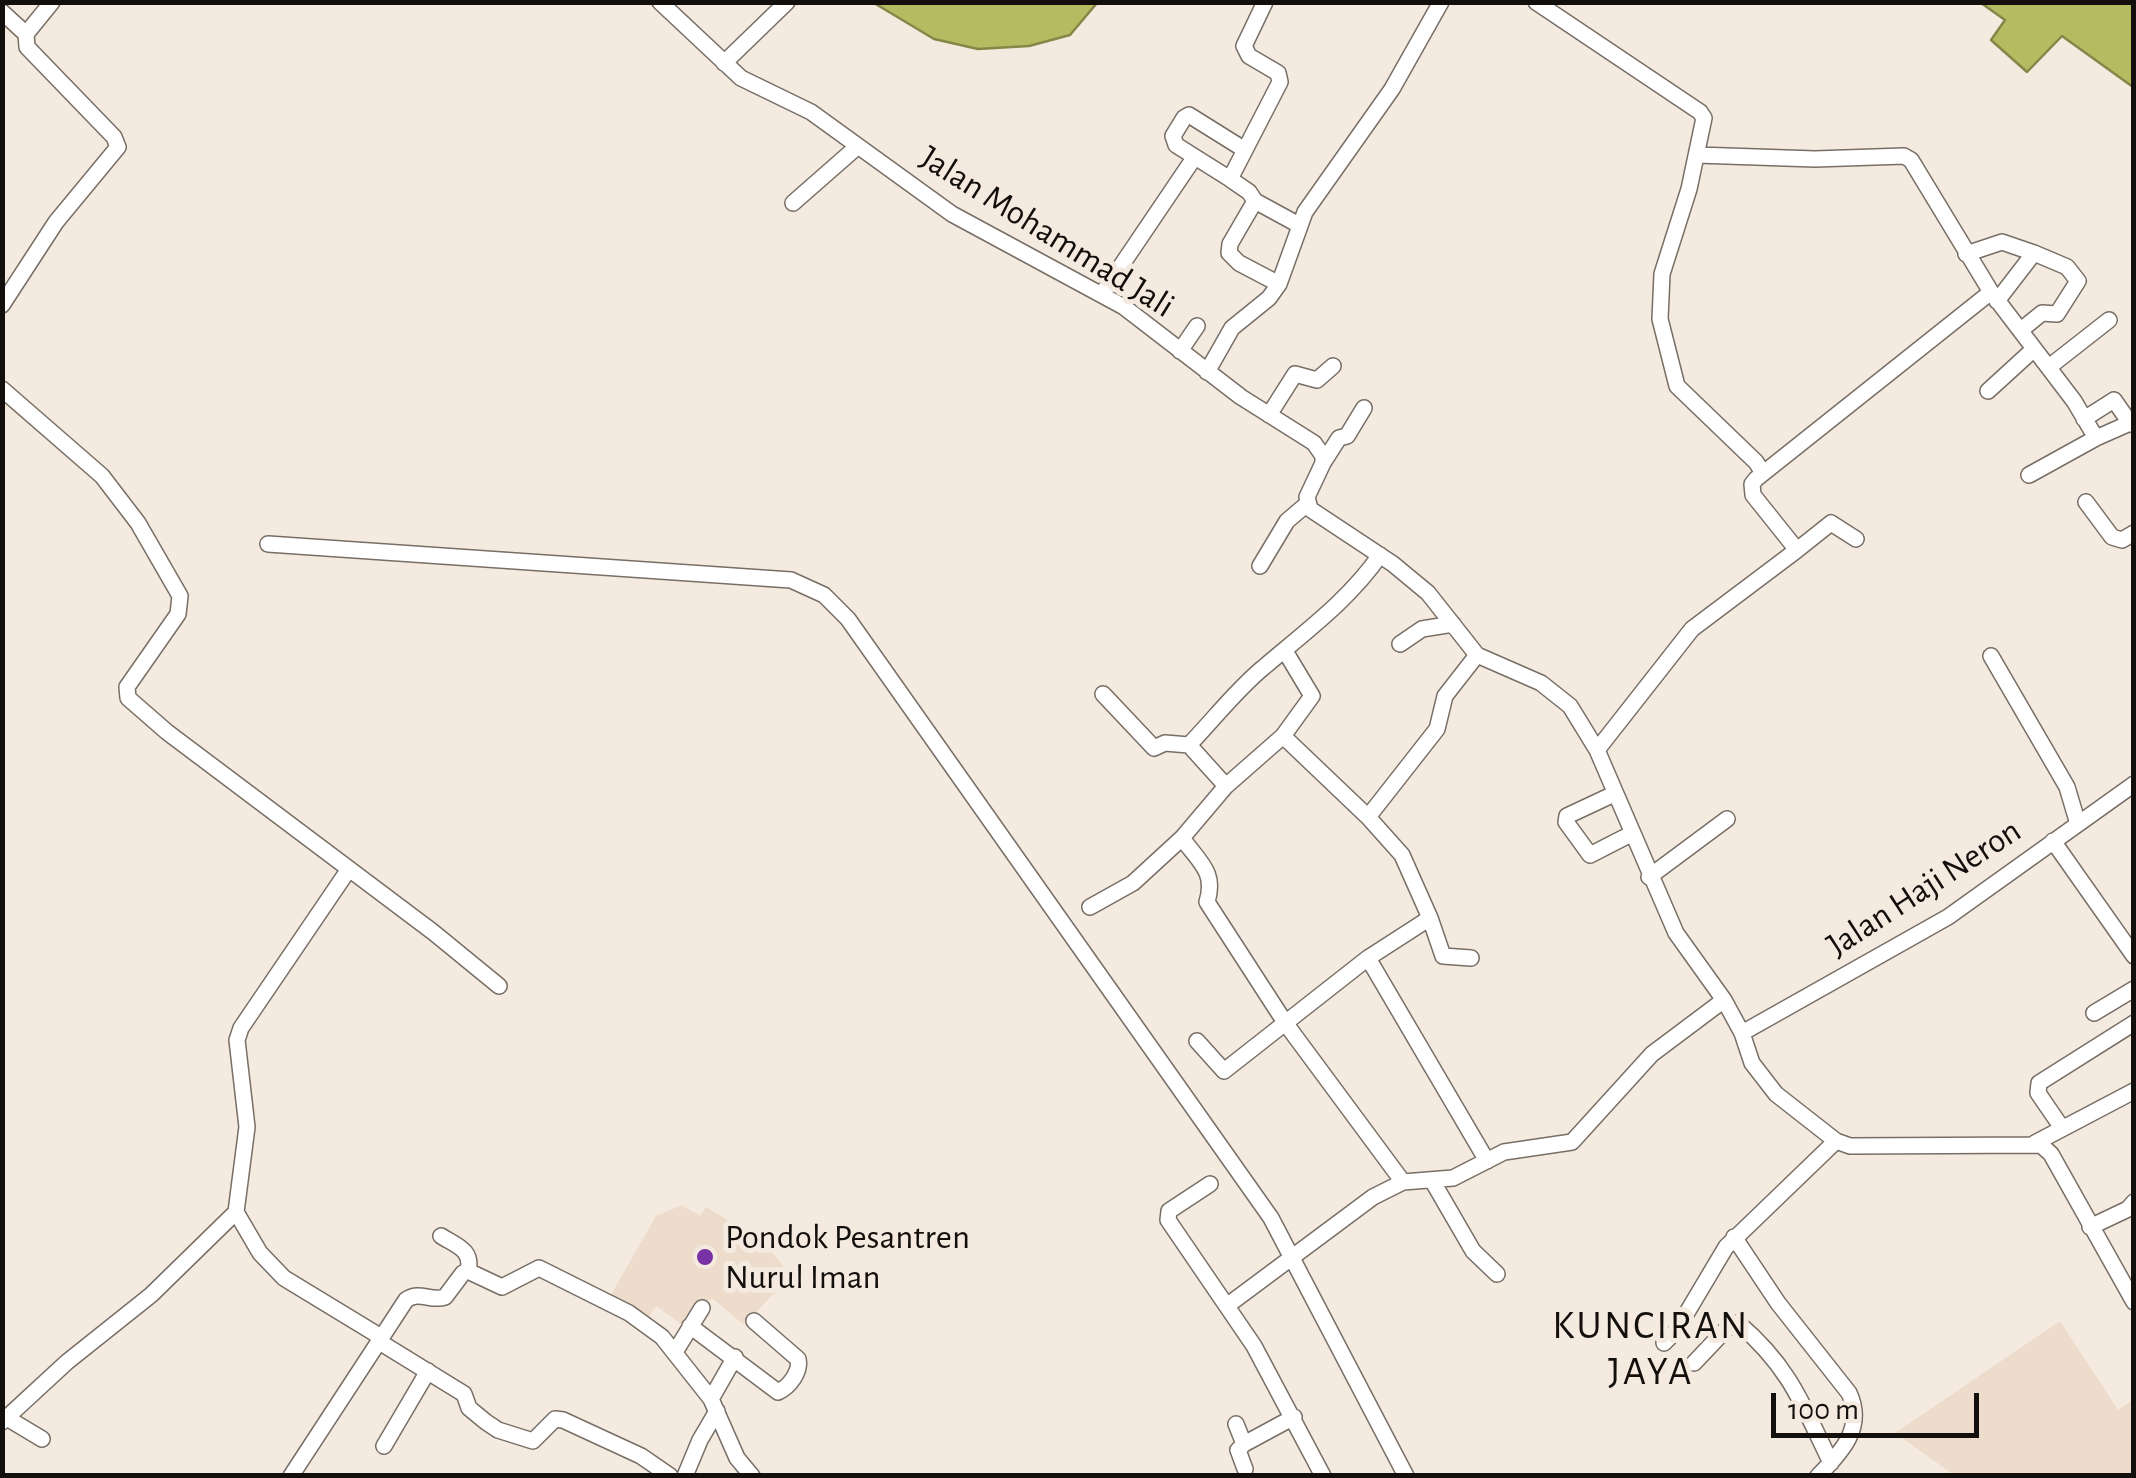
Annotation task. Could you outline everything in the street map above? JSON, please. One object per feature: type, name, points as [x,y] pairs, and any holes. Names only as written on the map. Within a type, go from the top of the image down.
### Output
[{"type":"street","points":[[26,34],[52,2]]},
{"type":"street","points":[[724,63],[787,2]]},
{"type":"street","points":[[1230,179],[1280,82],[1278,74],[1249,56],[1244,46],[1265,2]]},
{"type":"street","points":[[1207,372],[1232,328],[1269,298],[1279,284],[1299,225],[1316,194],[1392,88],[1441,2]]},
{"type":"street","points":[[1536,2],[1700,112],[1704,125],[1698,154],[1662,274],[1660,318],[1677,386],[1763,473]]},
{"type":"street","name":"Jalan Mohammad Jali","points":[[661,3],[753,86],[811,112],[952,214],[1139,318],[1207,372],[1314,443],[1323,462]]},
{"type":"street","points":[[2,12],[26,34],[27,47],[114,137],[118,148],[56,222],[2,305]]},
{"type":"street","points":[[1246,150],[1189,115],[1172,141],[1250,192],[1255,201],[1299,225]]},
{"type":"street","points":[[792,203],[858,146]]},
{"type":"street","points":[[1698,154],[1815,159],[1904,156],[1916,167],[1994,296],[2096,438]]},
{"type":"street","points":[[1102,294],[1194,158]]},
{"type":"street","points":[[1255,201],[1230,244],[1229,253],[1239,263],[1279,284]]},
{"type":"street","points":[[1966,254],[2002,242],[2067,268],[2078,281],[2057,314],[2042,312],[2022,330]]},
{"type":"street","points":[[1797,550],[1754,494],[1752,484],[1994,296],[2034,253]]},
{"type":"street","points":[[2049,368],[2109,320]]},
{"type":"street","points":[[1180,351],[1197,326]]},
{"type":"street","points":[[1988,390],[2034,348]]},
{"type":"street","points":[[1269,415],[1295,374],[1316,380],[1332,366]]},
{"type":"street","points":[[2,389],[102,476],[138,523],[180,596],[178,614],[127,687],[128,698],[499,986]]},
{"type":"street","points":[[2029,476],[2096,438],[2132,424],[2114,400],[2084,419]]},
{"type":"street","points":[[1260,566],[1287,521],[1307,504],[1309,490],[1323,462],[1339,438],[1347,436],[1364,408]]},
{"type":"street","points":[[2086,502],[2112,537],[2122,540],[2134,533]]},
{"type":"street","points":[[1307,504],[1315,514],[1380,554],[1428,594],[1476,655],[1541,683],[1558,694],[1580,719],[1676,933],[1724,1000],[1762,1080],[1836,1141],[1865,1148],[2035,1143],[2127,1095],[2134,1114]]},
{"type":"street","points":[[1596,750],[1692,629],[1831,523],[1856,539]]},
{"type":"street","points":[[268,544],[791,580],[824,595],[848,619],[1271,1218],[1406,1476]]},
{"type":"street","points":[[1189,745],[1263,667],[1286,652],[1336,602],[1359,585],[1380,554]]},
{"type":"street","points":[[1400,644],[1422,629],[1453,624]]},
{"type":"street","points":[[1090,907],[1133,883],[1182,838],[1226,786],[1283,736],[1312,696],[1286,652]]},
{"type":"street","points":[[1368,817],[1437,729],[1445,696],[1476,655]]},
{"type":"street","points":[[1991,656],[2067,787],[2078,824]]},
{"type":"street","points":[[1103,694],[1154,748],[1165,743],[1189,745],[1226,786]]},
{"type":"street","points":[[1283,736],[1402,855],[1443,956],[1471,958]]},
{"type":"street","name":"Jalan Haji Neron","points":[[1742,1033],[1948,916],[2131,791]]},
{"type":"street","points":[[1614,794],[1568,816],[1566,822],[1590,855],[1631,834]]},
{"type":"street","points":[[1649,877],[1727,819]]},
{"type":"street","points":[[1182,838],[1210,878],[1212,888],[1207,902],[1286,1024],[1403,1182]]},
{"type":"street","points":[[2053,841],[2133,952]]},
{"type":"street","points":[[350,869],[236,1040],[247,1126],[236,1212],[254,1245],[274,1269],[464,1394],[472,1412],[498,1430],[532,1442],[551,1422],[564,1420],[642,1456],[670,1476]]},
{"type":"street","points":[[1197,1042],[1224,1072],[1368,958],[1430,918]]},
{"type":"street","points":[[1368,958],[1488,1162]]},
{"type":"street","points":[[2094,1012],[2134,989]]},
{"type":"street","points":[[1228,1305],[1373,1197],[1403,1182],[1453,1178],[1504,1152],[1572,1142],[1652,1054],[1724,1000]]},
{"type":"street","points":[[2062,1128],[2038,1093],[2040,1083],[2134,1023]]},
{"type":"street","points":[[1664,1342],[1676,1331],[1709,1272],[1734,1238],[1836,1141]]},
{"type":"street","points":[[2035,1143],[2051,1154],[2134,1302]]},
{"type":"street","points":[[1433,1182],[1473,1252],[1497,1274]]},
{"type":"street","points":[[1210,1184],[1167,1214],[1190,1256],[1228,1305],[1324,1476]]},
{"type":"street","points":[[2090,1227],[2128,1209],[2134,1202]]},
{"type":"street","points":[[42,1439],[5,1420],[67,1362],[151,1295],[236,1212]]},
{"type":"street","points":[[441,1236],[467,1252],[468,1271]]},
{"type":"street","points":[[1734,1238],[1778,1304],[1849,1392],[1856,1408],[1855,1423],[1818,1476]]},
{"type":"street","points":[[468,1271],[502,1287],[534,1269],[545,1269],[629,1312],[662,1336],[675,1352],[714,1405],[738,1458],[752,1476]]},
{"type":"street","points":[[291,1476],[411,1296],[445,1297],[468,1271]]},
{"type":"street","points":[[675,1352],[702,1308]]},
{"type":"street","points":[[690,1326],[778,1392],[785,1389],[797,1371],[798,1359],[754,1321]]},
{"type":"street","points":[[1694,1363],[1730,1325],[1738,1323],[1786,1372],[1830,1463]]},
{"type":"street","points":[[685,1476],[734,1357]]},
{"type":"street","points":[[384,1446],[428,1371]]},
{"type":"street","points":[[1245,1469],[1238,1450],[1294,1417]]},
{"type":"street","points":[[1236,1424],[1244,1444]]},
{"type":"shaded area","points":[[874,3],[1097,3],[1070,35],[1029,46],[978,49],[934,39]]},
{"type":"shaded area","points":[[1981,3],[2133,3],[2133,87],[2062,36],[2027,72],[1991,40],[2005,20]]},
{"type":"shaded area","name":"Pondok Pesantren Nurul Iman","points":[[682,1205],[700,1216],[706,1207],[764,1242],[788,1272],[777,1290],[744,1325],[713,1299],[696,1305],[681,1324],[656,1306],[646,1321],[609,1298],[656,1216]]},
{"type":"shaded area","points":[[2060,1321],[2118,1410],[2133,1400],[2133,1475],[1954,1475],[1895,1433]]},
{"type":"place","name":"Pondok Pesantren Nurul Iman","points":[[705,1257]]},
{"type":"district","name":"KUNCIRAN JAYA","points":[[1651,1349]]}]
